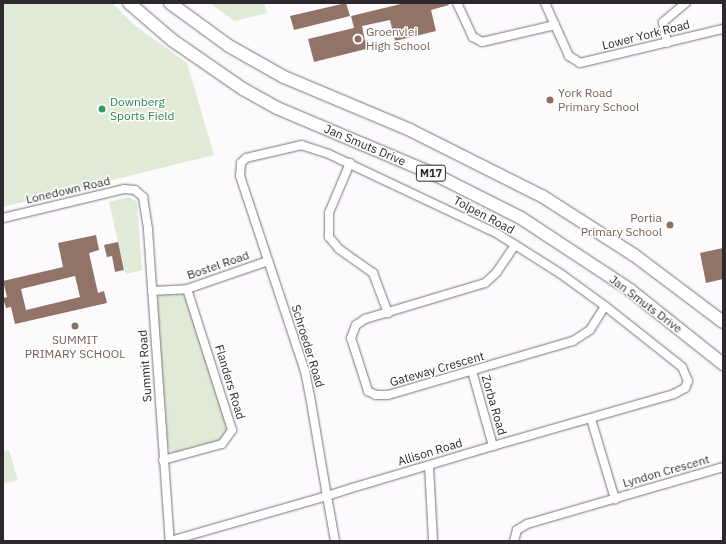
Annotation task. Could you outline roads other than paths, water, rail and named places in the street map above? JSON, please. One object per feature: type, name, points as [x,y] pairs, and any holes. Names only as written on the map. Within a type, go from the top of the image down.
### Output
[{"type":"main road","name":"Jan Smuts Drive","points":[[128,3],[212,70],[277,108],[440,177],[521,218],[630,290],[723,364]]},
{"type":"main road","name":"M17","points":[[170,3],[229,46],[284,77],[410,130],[500,173],[548,200],[634,255],[723,322]]},
{"type":"street","points":[[457,3],[473,36],[482,42],[555,25],[547,6],[555,3]]},
{"type":"street","points":[[667,43],[663,22],[686,3]]},
{"type":"street","name":"Lower York Road","points":[[555,25],[569,56],[576,61],[584,63],[723,29]]},
{"type":"street","name":"Tolpen Road","points":[[241,163],[248,157],[306,145],[350,163],[481,225],[561,274],[605,306],[682,367],[688,376]]},
{"type":"street","name":"Schroeder Road","points":[[241,163],[240,176],[305,371],[335,541]]},
{"type":"street","points":[[350,163],[329,213],[329,237],[339,249],[373,273],[388,312]]},
{"type":"street","name":"Lonedown Road","points":[[3,218],[124,189],[138,192]]},
{"type":"street","name":"Summit Road","points":[[138,192],[145,206],[170,541]]},
{"type":"street","name":"Gateway Crescent","points":[[515,245],[497,272],[485,283],[362,321],[351,334],[366,387],[371,393],[388,395],[578,339],[590,330],[605,306]]},
{"type":"street","name":"Bostel Road","points":[[152,291],[187,289],[268,261]]},
{"type":"street","name":"Flanders Road","points":[[163,460],[222,444],[232,430],[187,289]]},
{"type":"street","name":"Zorba Road","points":[[472,371],[493,446]]},
{"type":"street","name":"Allison Road","points":[[170,541],[493,446],[591,419],[682,391],[687,385],[688,376]]},
{"type":"street","name":"Lyndon Crescent","points":[[591,419],[615,499]]},
{"type":"street","points":[[429,466],[433,541]]},
{"type":"street","name":"Lyndon Crescent","points":[[514,541],[517,530],[527,524],[723,467]]},
{"type":"place","name":"Groenvlei High School","points":[[358,39]]},
{"type":"place","name":"York Road Primary School","points":[[550,100]]},
{"type":"place","name":"Downberg Sports Field","points":[[102,109]]},
{"type":"place","name":"Portia Primary School","points":[[670,225]]},
{"type":"place","name":"SUMMIT PRIMARY SCHOOL","points":[[75,326]]}]
